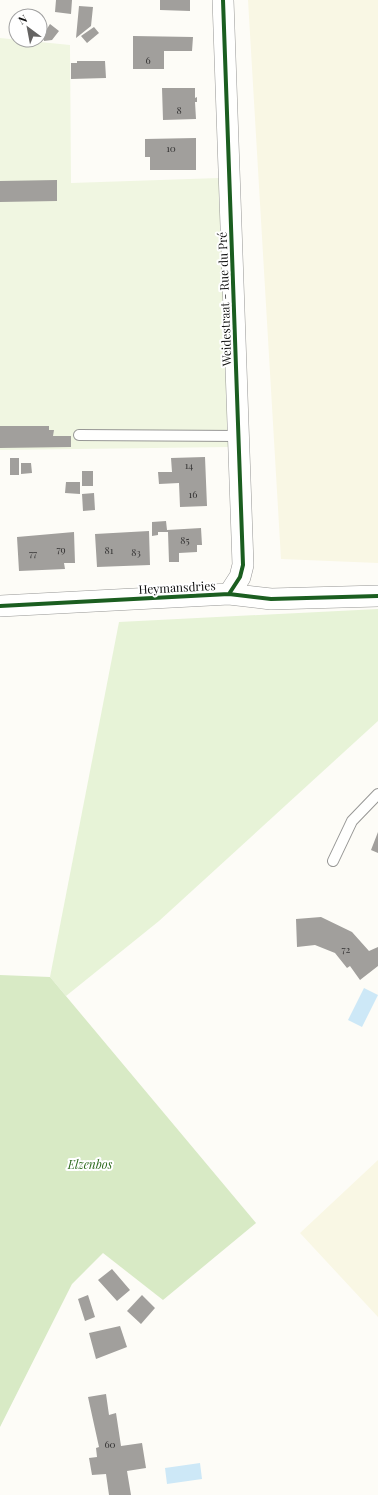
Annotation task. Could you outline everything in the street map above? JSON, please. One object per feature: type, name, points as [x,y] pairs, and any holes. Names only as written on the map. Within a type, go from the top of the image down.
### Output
[{"type":"street","name":"Weidestraat - Rue du Pré","points":[[223,0],[243,565],[240,577],[229,594]]},
{"type":"street","name":"Heymansdries","points":[[0,606],[229,594],[271,599],[378,596]]},
{"type":"lane","points":[[79,435],[238,436]]},
{"type":"lane","points":[[333,861],[352,821],[378,794]]},
{"type":"shaded area","points":[[248,0],[378,0],[378,563],[281,559]]},
{"type":"shaded area","points":[[378,1160],[378,1317],[300,1233]]},
{"type":"green space","points":[[0,38],[8,39],[8,48],[48,48],[48,43],[70,45],[71,183],[219,178],[230,447],[0,450]]},
{"type":"green space","points":[[378,609],[378,721],[159,921],[66,996],[50,977],[119,622]]},
{"type":"green space","name":"Elzenbos","points":[[0,975],[50,977],[256,1223],[163,1300],[103,1253],[72,1284],[0,1427]]},
{"type":"water","points":[[364,988],[378,995],[362,1027],[348,1020]]},
{"type":"water","points":[[200,1463],[202,1479],[167,1484],[165,1468]]},
{"type":"building","points":[[56,0],[72,0],[71,14],[55,12]]},
{"type":"building","points":[[160,0],[190,0],[190,11],[160,10]]},
{"type":"building","points":[[79,6],[93,7],[91,26],[76,38]]},
{"type":"building","points":[[50,24],[59,31],[52,40],[48,40],[48,27]]},
{"type":"building","points":[[94,27],[99,33],[87,43],[81,36]]},
{"type":"building","points":[[133,36],[193,37],[192,51],[164,51],[164,69],[133,69]]},
{"type":"building","points":[[77,61],[105,61],[106,78],[71,79],[71,63],[77,63]]},
{"type":"building","points":[[162,88],[195,88],[195,98],[197,97],[197,102],[195,102],[196,119],[163,120]]},
{"type":"building","points":[[196,138],[196,170],[150,170],[150,157],[145,157],[145,139]]},
{"type":"building","points":[[57,180],[57,201],[0,202],[0,181]]},
{"type":"building","points":[[0,426],[49,426],[49,430],[54,430],[53,436],[71,436],[71,447],[0,448]]},
{"type":"building","points":[[205,457],[207,506],[180,507],[179,483],[159,484],[158,472],[172,472],[171,458]]},
{"type":"building","points":[[10,458],[19,458],[19,475],[10,475]]},
{"type":"building","points":[[21,463],[31,463],[32,473],[21,474]]},
{"type":"building","points":[[82,471],[93,471],[93,486],[82,486]]},
{"type":"building","points":[[66,482],[80,482],[80,494],[65,493]]},
{"type":"building","points":[[94,493],[95,510],[83,511],[82,494]]},
{"type":"building","points":[[166,521],[167,530],[201,528],[202,545],[197,545],[197,552],[179,553],[179,562],[169,562],[168,532],[158,532],[158,535],[152,536],[152,522]]},
{"type":"building","points":[[149,531],[150,565],[97,567],[95,534]]},
{"type":"building","points":[[74,532],[75,563],[64,563],[65,569],[19,571],[17,537]]},
{"type":"building","points":[[378,832],[378,853],[371,850]]},
{"type":"building","points":[[321,917],[352,932],[369,951],[378,947],[378,966],[360,980],[350,966],[347,968],[335,953],[315,945],[297,947],[296,919]]},
{"type":"building","points":[[112,1269],[130,1290],[117,1301],[98,1280]]},
{"type":"building","points":[[88,1295],[95,1317],[85,1321],[78,1299]]},
{"type":"building","points":[[142,1295],[155,1308],[141,1324],[127,1311]]},
{"type":"building","points":[[120,1326],[127,1347],[96,1359],[89,1333]]},
{"type":"building","points":[[106,1394],[109,1415],[116,1413],[121,1446],[142,1443],[146,1468],[127,1471],[131,1495],[109,1495],[106,1474],[92,1475],[89,1458],[97,1457],[96,1448],[99,1447],[88,1397]]},
{"type":"cycle path","points":[[223,0],[243,565],[240,577],[229,594]]},
{"type":"cycle path","points":[[0,606],[229,594],[271,599],[378,596]]}]
